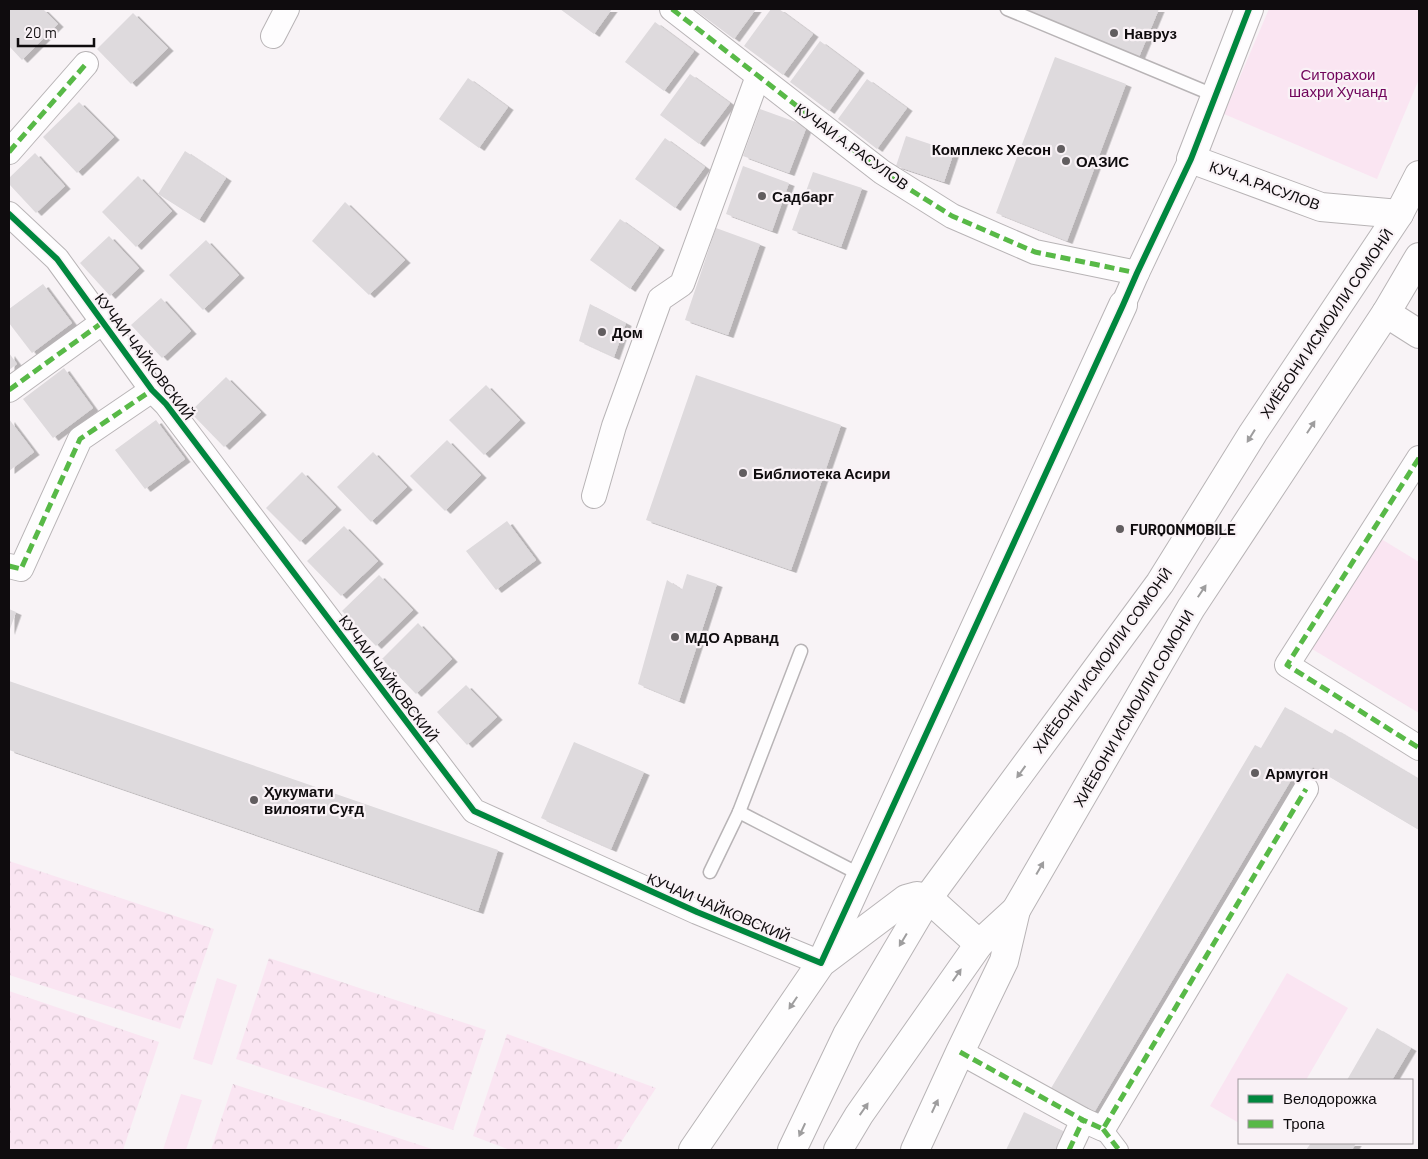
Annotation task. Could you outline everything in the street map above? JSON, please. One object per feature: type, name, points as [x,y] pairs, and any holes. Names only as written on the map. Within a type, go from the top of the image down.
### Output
[{"type":"main road","points":[[1191,159],[1249,9]]},
{"type":"main road","name":"КУЧ.А.РАСУЛОВ","points":[[1191,159],[1321,207],[1398,214]]},
{"type":"main road","name":"ХИЁБОНИ ИСМОИЛИ СОМОНӢ","points":[[792,1150],[847,1035],[928,898],[1160,583],[1253,432],[1398,214],[1419,174]]},
{"type":"main road","name":"ХИЁБОНИ ИСМОИЛИ СОМОНИ","points":[[838,1150],[859,1115],[979,944],[1016,910],[1191,608],[1386,313],[1419,257]]},
{"type":"main road","points":[[693,1150],[821,963],[1124,305]]},
{"type":"main road","points":[[1386,313],[1419,334]]},
{"type":"main road","points":[[821,963],[906,898],[917,896],[928,898],[979,944]]},
{"type":"main road","points":[[915,1150],[1004,962],[1016,910]]},
{"type":"street","points":[[273,36],[287,9]]},
{"type":"street","name":"КУЧАИ А.РАСУЛОВ","points":[[672,9],[882,172],[952,216],[1035,252],[1137,273]]},
{"type":"street","points":[[9,152],[86,64]]},
{"type":"street","points":[[594,496],[614,426],[660,299],[682,284],[758,76]]},
{"type":"street","points":[[1124,305],[1137,273],[1191,159]]},
{"type":"street","name":"КУЧАИ ЧАЙКОВСКИЙ","points":[[9,214],[57,259],[152,390],[166,404],[474,811],[697,912],[821,963]]},
{"type":"street","name":"КУЧАИ ЧАЙКОВСКИЙ","points":[[9,390],[102,322]]},
{"type":"street","points":[[9,566],[20,569],[80,439],[152,390]]},
{"type":"street","points":[[1419,458],[1287,665],[1419,748]]},
{"type":"street","points":[[1069,1150],[1093,1125],[1306,789]]},
{"type":"street","points":[[960,1052],[1093,1125],[1119,1150]]},
{"type":"lane","points":[[1008,9],[1216,96]]},
{"type":"lane","points":[[710,872],[739,812],[801,652]]},
{"type":"lane","points":[[739,812],[861,875]]},
{"type":"green space","name":"Ситорахои шахри Хучанд","points":[[1269,9],[1419,9],[1419,79],[1377,179],[1224,114]]},
{"type":"green space","points":[[1378,537],[1419,562],[1419,713],[1312,649]]},
{"type":"green space","points":[[9,861],[214,929],[180,1029],[9,975]]},
{"type":"green space","points":[[269,958],[486,1030],[453,1130],[236,1059]]},
{"type":"green space","points":[[1287,973],[1348,1008],[1307,1079],[1238,1079],[1238,1122],[1210,1106]]},
{"type":"green space","points":[[217,978],[237,985],[212,1065],[193,1059]]},
{"type":"green space","points":[[9,991],[159,1042],[123,1150],[9,1150]]},
{"type":"green space","points":[[507,1034],[656,1088],[616,1150],[510,1150],[473,1136]]},
{"type":"green space","points":[[233,1084],[435,1150],[211,1150]]},
{"type":"green space","points":[[181,1094],[202,1100],[186,1150],[163,1150]]},
{"type":"building","points":[[9,9],[43,9],[58,24],[22,60],[9,46]]},
{"type":"building","points":[[560,9],[612,9],[594,34]]},
{"type":"building","points":[[696,9],[756,9],[734,39]]},
{"type":"building","points":[[771,9],[779,9],[813,34],[783,75],[744,46]]},
{"type":"building","name":"Навруз","points":[[1020,9],[1159,9],[1139,57]]},
{"type":"building","points":[[133,13],[168,48],[131,84],[97,49]]},
{"type":"building","points":[[655,22],[694,51],[664,91],[625,62]]},
{"type":"building","points":[[820,41],[859,70],[829,111],[790,82]]},
{"type":"building","name":"Комплекс Хесон","points":[[1055,57],[1126,84],[1067,241],[996,213]]},
{"type":"building","points":[[690,74],[730,103],[699,144],[660,115]]},
{"type":"building","points":[[468,78],[508,107],[479,148],[439,119]]},
{"type":"building","points":[[867,79],[907,108],[877,149],[838,119]]},
{"type":"building","points":[[79,102],[114,137],[77,173],[43,137]]},
{"type":"building","points":[[760,109],[807,126],[789,173],[743,156]]},
{"type":"building","points":[[906,136],[954,152],[944,182],[896,166]]},
{"type":"building","points":[[665,138],[705,167],[675,208],[635,179]]},
{"type":"building","points":[[185,151],[226,178],[199,220],[158,194]]},
{"type":"building","points":[[35,153],[65,186],[36,213],[9,184],[9,178]]},
{"type":"building","points":[[743,166],[789,183],[772,231],[726,214]]},
{"type":"building","points":[[813,172],[862,188],[841,247],[792,230]]},
{"type":"building","points":[[138,176],[172,211],[136,247],[102,212]]},
{"type":"building","points":[[345,202],[405,260],[369,295],[312,241]]},
{"type":"building","points":[[620,219],[659,247],[630,289],[590,260]]},
{"type":"building","points":[[716,228],[760,244],[728,335],[685,320]]},
{"type":"building","points":[[109,236],[139,268],[110,296],[80,263]]},
{"type":"building","points":[[206,240],[239,275],[203,310],[169,275]]},
{"type":"building","points":[[43,284],[72,323],[32,353],[9,323],[9,309]]},
{"type":"building","points":[[161,298],[191,331],[162,358],[131,325]]},
{"type":"building","name":"Дом","points":[[590,304],[626,323],[614,357],[579,341]]},
{"type":"building","points":[[9,353],[17,364],[9,370]]},
{"type":"building","points":[[64,368],[93,408],[53,438],[23,399]]},
{"type":"building","name":"Библиотека Асири","points":[[696,375],[841,425],[791,570],[646,520]]},
{"type":"building","points":[[226,377],[261,412],[224,447],[190,412]]},
{"type":"building","points":[[486,385],[520,420],[484,455],[449,420]]},
{"type":"building","points":[[9,419],[34,452],[9,471]]},
{"type":"building","points":[[156,420],[185,459],[145,489],[115,450]]},
{"type":"building","points":[[447,440],[481,475],[445,511],[410,476]]},
{"type":"building","points":[[373,452],[407,487],[371,522],[337,487]]},
{"type":"building","points":[[302,472],[336,507],[300,542],[266,508]]},
{"type":"building","points":[[507,521],[536,560],[496,590],[466,551]]},
{"type":"building","points":[[344,526],[378,561],[341,596],[307,561]]},
{"type":"building","name":"МДО Арванд","points":[[687,574],[717,584],[679,701],[638,684],[667,580],[682,590]]},
{"type":"building","points":[[379,575],[413,610],[376,646],[342,611]]},
{"type":"building","points":[[9,609],[16,612],[9,632]]},
{"type":"building","points":[[418,623],[452,659],[416,694],[382,659]]},
{"type":"building","name":"Ҳукумати вилояти Суғд","points":[[9,681],[498,850],[478,911],[9,750]]},
{"type":"building","points":[[466,685],[497,717],[467,745],[437,712]]},
{"type":"building","points":[[1285,707],[1332,734],[1335,729],[1419,779],[1419,830],[1313,767],[1307,776],[1297,770],[1092,1116],[1050,1090],[1255,745],[1261,748]]},
{"type":"building","points":[[574,742],[644,772],[611,849],[541,818]]},
{"type":"building","points":[[1377,1028],[1411,1048],[1393,1079],[1348,1079]]},
{"type":"building","points":[[1024,1112],[1065,1132],[1056,1150],[1006,1150]]},
{"type":"building","points":[[1310,1144],[1355,1144],[1352,1150],[1306,1150]]},
{"type":"marked path","points":[[672,9],[882,172],[952,216],[1035,252],[1137,273]]},
{"type":"marked path","points":[[9,152],[86,64]]},
{"type":"marked path","points":[[9,390],[103,322]]},
{"type":"marked path","points":[[9,566],[21,569],[80,439],[152,390]]},
{"type":"marked path","points":[[1419,458],[1287,665],[1419,748]]},
{"type":"marked path","points":[[960,1052],[1083,1120],[1103,1129],[1306,789]]},
{"type":"marked path","points":[[1069,1150],[1083,1120]]},
{"type":"marked path","points":[[1103,1129],[1119,1150]]},
{"type":"cycle path","points":[[9,214],[57,259],[152,390],[166,404],[474,811],[697,912],[821,963],[1191,159],[1249,9]]},
{"type":"place","name":"Навруз","points":[[1114,33]]},
{"type":"place","name":"Комплекс Хесон","points":[[1061,149]]},
{"type":"place","name":"ОАЗИС","points":[[1066,161]]},
{"type":"place","name":"Садбарг","points":[[762,196]]},
{"type":"place","name":"Дом","points":[[602,332]]},
{"type":"place","name":"Библиотека Асири","points":[[743,473]]},
{"type":"place","name":"FURQONMOBILE","points":[[1120,529]]},
{"type":"place","name":"МДО Арванд","points":[[675,637]]},
{"type":"place","name":"Армугон","points":[[1255,773]]},
{"type":"place","name":"Ҳукумати вилояти Суғд","points":[[254,800]]}]
